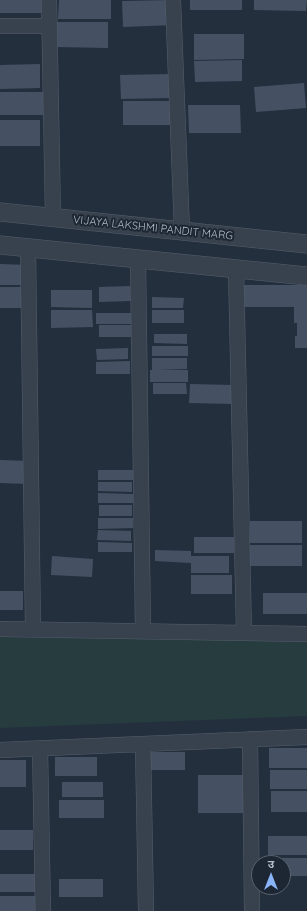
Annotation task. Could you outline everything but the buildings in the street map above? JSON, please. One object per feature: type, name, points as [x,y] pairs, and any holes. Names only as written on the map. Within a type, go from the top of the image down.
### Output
[{"type":"street","points":[[49,0],[53,218]]},
{"type":"street","points":[[173,0],[182,231]]},
{"type":"street","points":[[0,26],[49,26]]},
{"type":"street","name":"VIJAYA LAKSHMI PANDIT MARG","points":[[0,212],[307,244]]},
{"type":"street","points":[[0,244],[307,276]]},
{"type":"street","points":[[28,247],[33,629]]},
{"type":"street","points":[[138,259],[143,631]]},
{"type":"street","points":[[236,269],[244,633]]},
{"type":"street","points":[[0,629],[307,634]]},
{"type":"street","points":[[0,750],[307,737]]},
{"type":"street","points":[[250,739],[252,911]]},
{"type":"street","points":[[143,744],[146,911]]},
{"type":"street","points":[[40,748],[43,911]]},
{"type":"green space","points":[[0,637],[307,641],[307,716],[0,728]]}]
